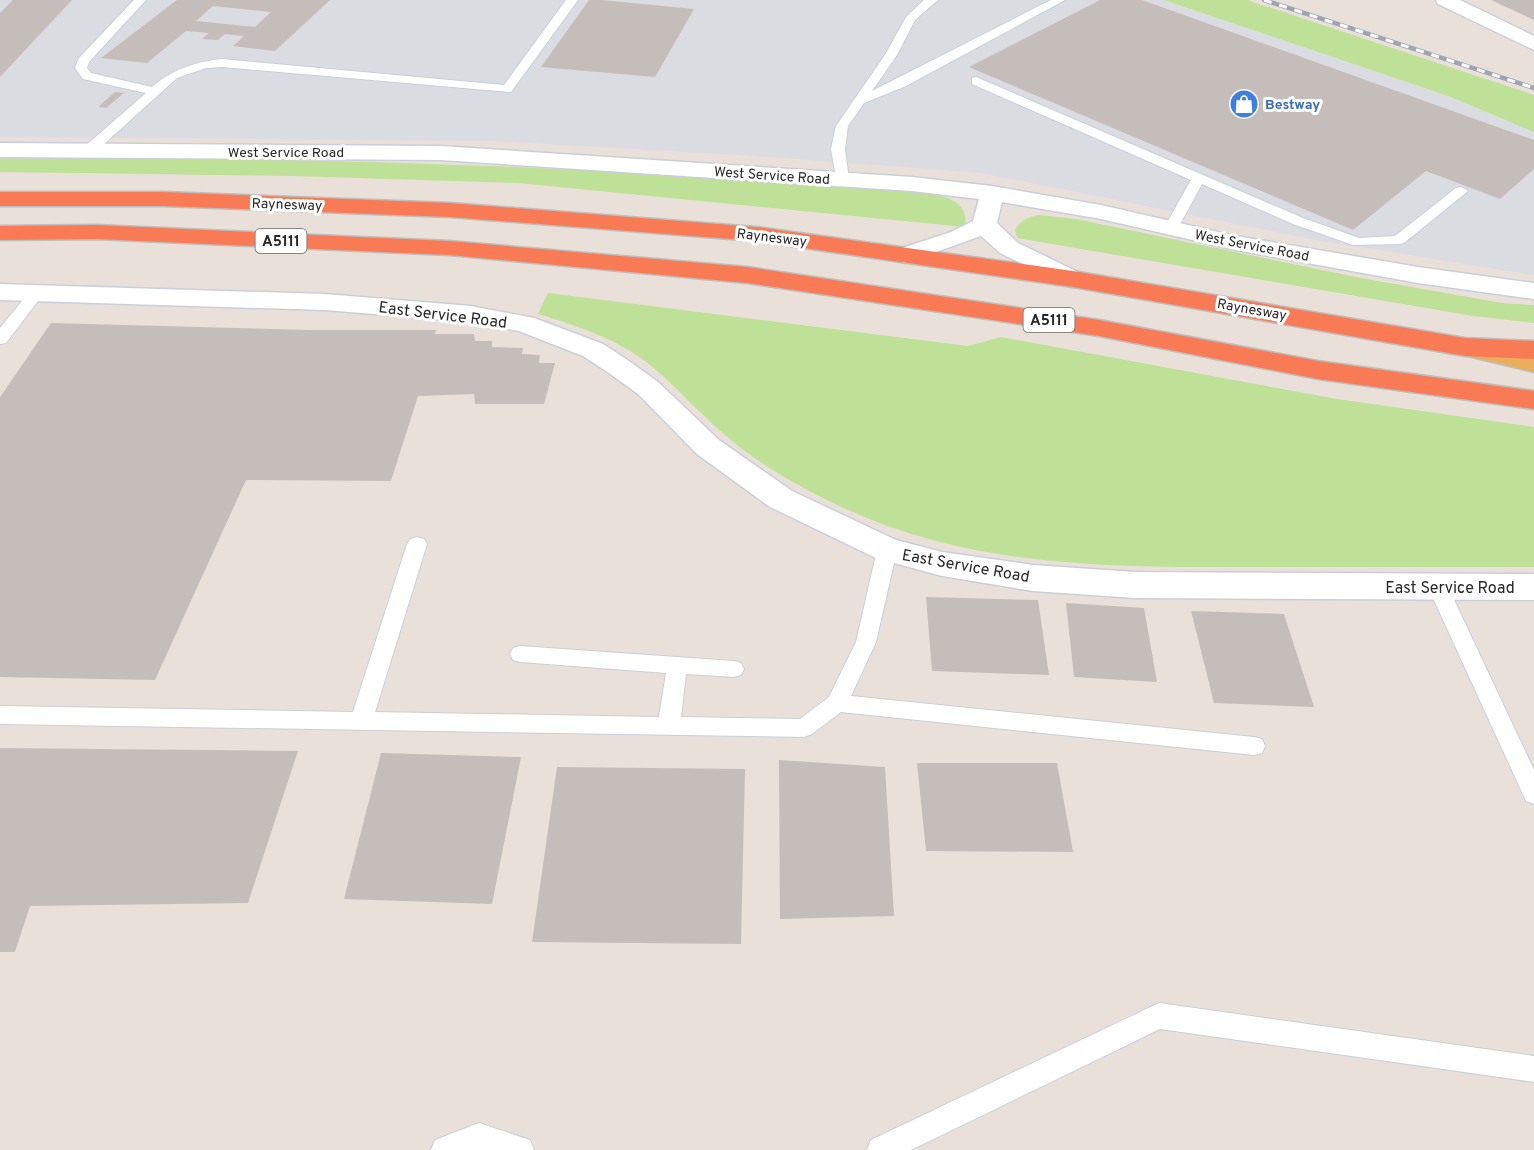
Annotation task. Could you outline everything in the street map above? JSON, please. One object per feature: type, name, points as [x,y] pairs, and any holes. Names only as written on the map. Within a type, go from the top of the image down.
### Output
[{"type":"highway","name":"Raynesway","points":[[0,199],[163,199],[450,210],[756,234],[1073,279],[1466,347]]},
{"type":"highway","name":"A5111","points":[[0,232],[97,232],[449,248],[747,276],[1076,324],[1318,370],[1534,399]]},
{"type":"highway","name":"A5111","points":[[1466,347],[1534,350]]},
{"type":"main road","name":"Raynesway","points":[[1466,347],[1534,363]]},
{"type":"street","points":[[1445,0],[1534,44]]},
{"type":"street","name":"West Service Road","points":[[0,150],[440,153],[842,180],[992,193],[1236,243],[1418,276],[1534,291]]},
{"type":"street","points":[[905,255],[960,237],[984,225],[992,193]]},
{"type":"street","points":[[984,225],[1008,248],[1073,279]]},
{"type":"street","name":"East Service Road","points":[[0,292],[400,307],[471,314],[525,324],[593,350],[648,388],[708,447],[781,499],[888,550],[942,564],[1033,578],[1135,585],[1534,587]]},
{"type":"lane","points":[[140,0],[83,61],[81,68],[87,76],[153,91]]},
{"type":"lane","points":[[88,151],[153,91],[179,72],[204,65],[222,63],[507,88],[572,0]]},
{"type":"lane","points":[[842,180],[838,149],[842,126],[891,55],[910,19],[923,4],[932,0]]},
{"type":"lane","points":[[859,101],[900,84],[1059,0]]},
{"type":"lane","points":[[976,81],[1298,221],[1358,242],[1399,240],[1461,191]]},
{"type":"lane","points":[[1171,228],[1199,178]]},
{"type":"lane","points":[[0,339],[36,293]]},
{"type":"lane","points":[[361,721],[417,544]]},
{"type":"lane","points":[[0,715],[804,728],[837,704],[866,642],[888,550]]},
{"type":"lane","points":[[1438,587],[1534,794]]},
{"type":"lane","points":[[520,654],[734,669]]},
{"type":"lane","points":[[669,726],[677,665]]},
{"type":"lane","points":[[837,704],[1254,747]]},
{"type":"lane","points":[[881,1150],[1159,1016],[1534,1069]]},
{"type":"lane","points":[[445,1150],[478,1137],[520,1150]]},
{"type":"shaded area","points":[[0,0],[1164,0],[1451,97],[1534,132],[1534,275],[1321,241],[981,173],[755,156],[494,141],[0,137]]},
{"type":"green space","points":[[1164,0],[1247,0],[1534,95],[1534,132],[1451,97]]},
{"type":"green space","points":[[0,156],[297,160],[495,166],[876,188],[942,196],[957,203],[962,209],[966,223],[965,227],[518,183],[292,176],[0,172]]},
{"type":"green space","points":[[1039,215],[1076,219],[1361,278],[1502,303],[1534,305],[1534,323],[1473,316],[1017,238],[1015,230],[1022,221]]},
{"type":"green space","points":[[548,293],[968,346],[1001,337],[1337,399],[1534,427],[1534,567],[1199,567],[1096,564],[994,553],[944,543],[894,528],[846,509],[801,487],[773,470],[732,441],[656,370],[633,353],[594,333],[538,314]]},
{"type":"building","points":[[13,0],[72,0],[0,77],[0,13]]},
{"type":"building","points":[[177,0],[330,0],[275,51],[233,46],[244,36],[225,34],[218,40],[202,39],[209,33],[186,31],[147,63],[101,58]],"holes":[[[213,6],[271,12],[255,27],[196,21]]]},
{"type":"building","points":[[589,0],[694,9],[655,77],[541,67]]},
{"type":"building","name":"Bestway","points":[[1100,0],[1142,0],[1534,140],[1534,169],[1500,199],[1426,171],[1353,230],[969,67]]},
{"type":"building","points":[[1491,0],[1534,0],[1534,20]]},
{"type":"building","points":[[115,92],[124,93],[106,108],[98,107]]},
{"type":"building","points":[[51,323],[312,330],[436,330],[435,334],[474,334],[475,341],[492,341],[492,347],[523,348],[522,354],[540,355],[539,363],[555,363],[544,404],[475,404],[474,394],[418,396],[391,481],[246,480],[155,680],[0,677],[0,397]]},
{"type":"building","points":[[926,597],[1038,600],[1049,675],[932,671]]},
{"type":"building","points":[[1066,603],[1144,608],[1157,682],[1074,677]]},
{"type":"building","points":[[1191,611],[1284,614],[1314,707],[1214,703]]},
{"type":"building","points":[[0,748],[298,751],[248,903],[30,906],[15,952],[0,952]]},
{"type":"building","points":[[381,753],[521,757],[492,904],[344,899]]},
{"type":"building","points":[[779,760],[885,767],[894,916],[780,919]]},
{"type":"building","points":[[917,763],[1057,763],[1073,852],[926,851]]},
{"type":"building","points":[[557,767],[745,769],[741,944],[532,942]]},
{"type":"railway","points":[[1264,0],[1534,88]]},
{"type":"place","name":"Bestway","points":[[1244,104]]}]
